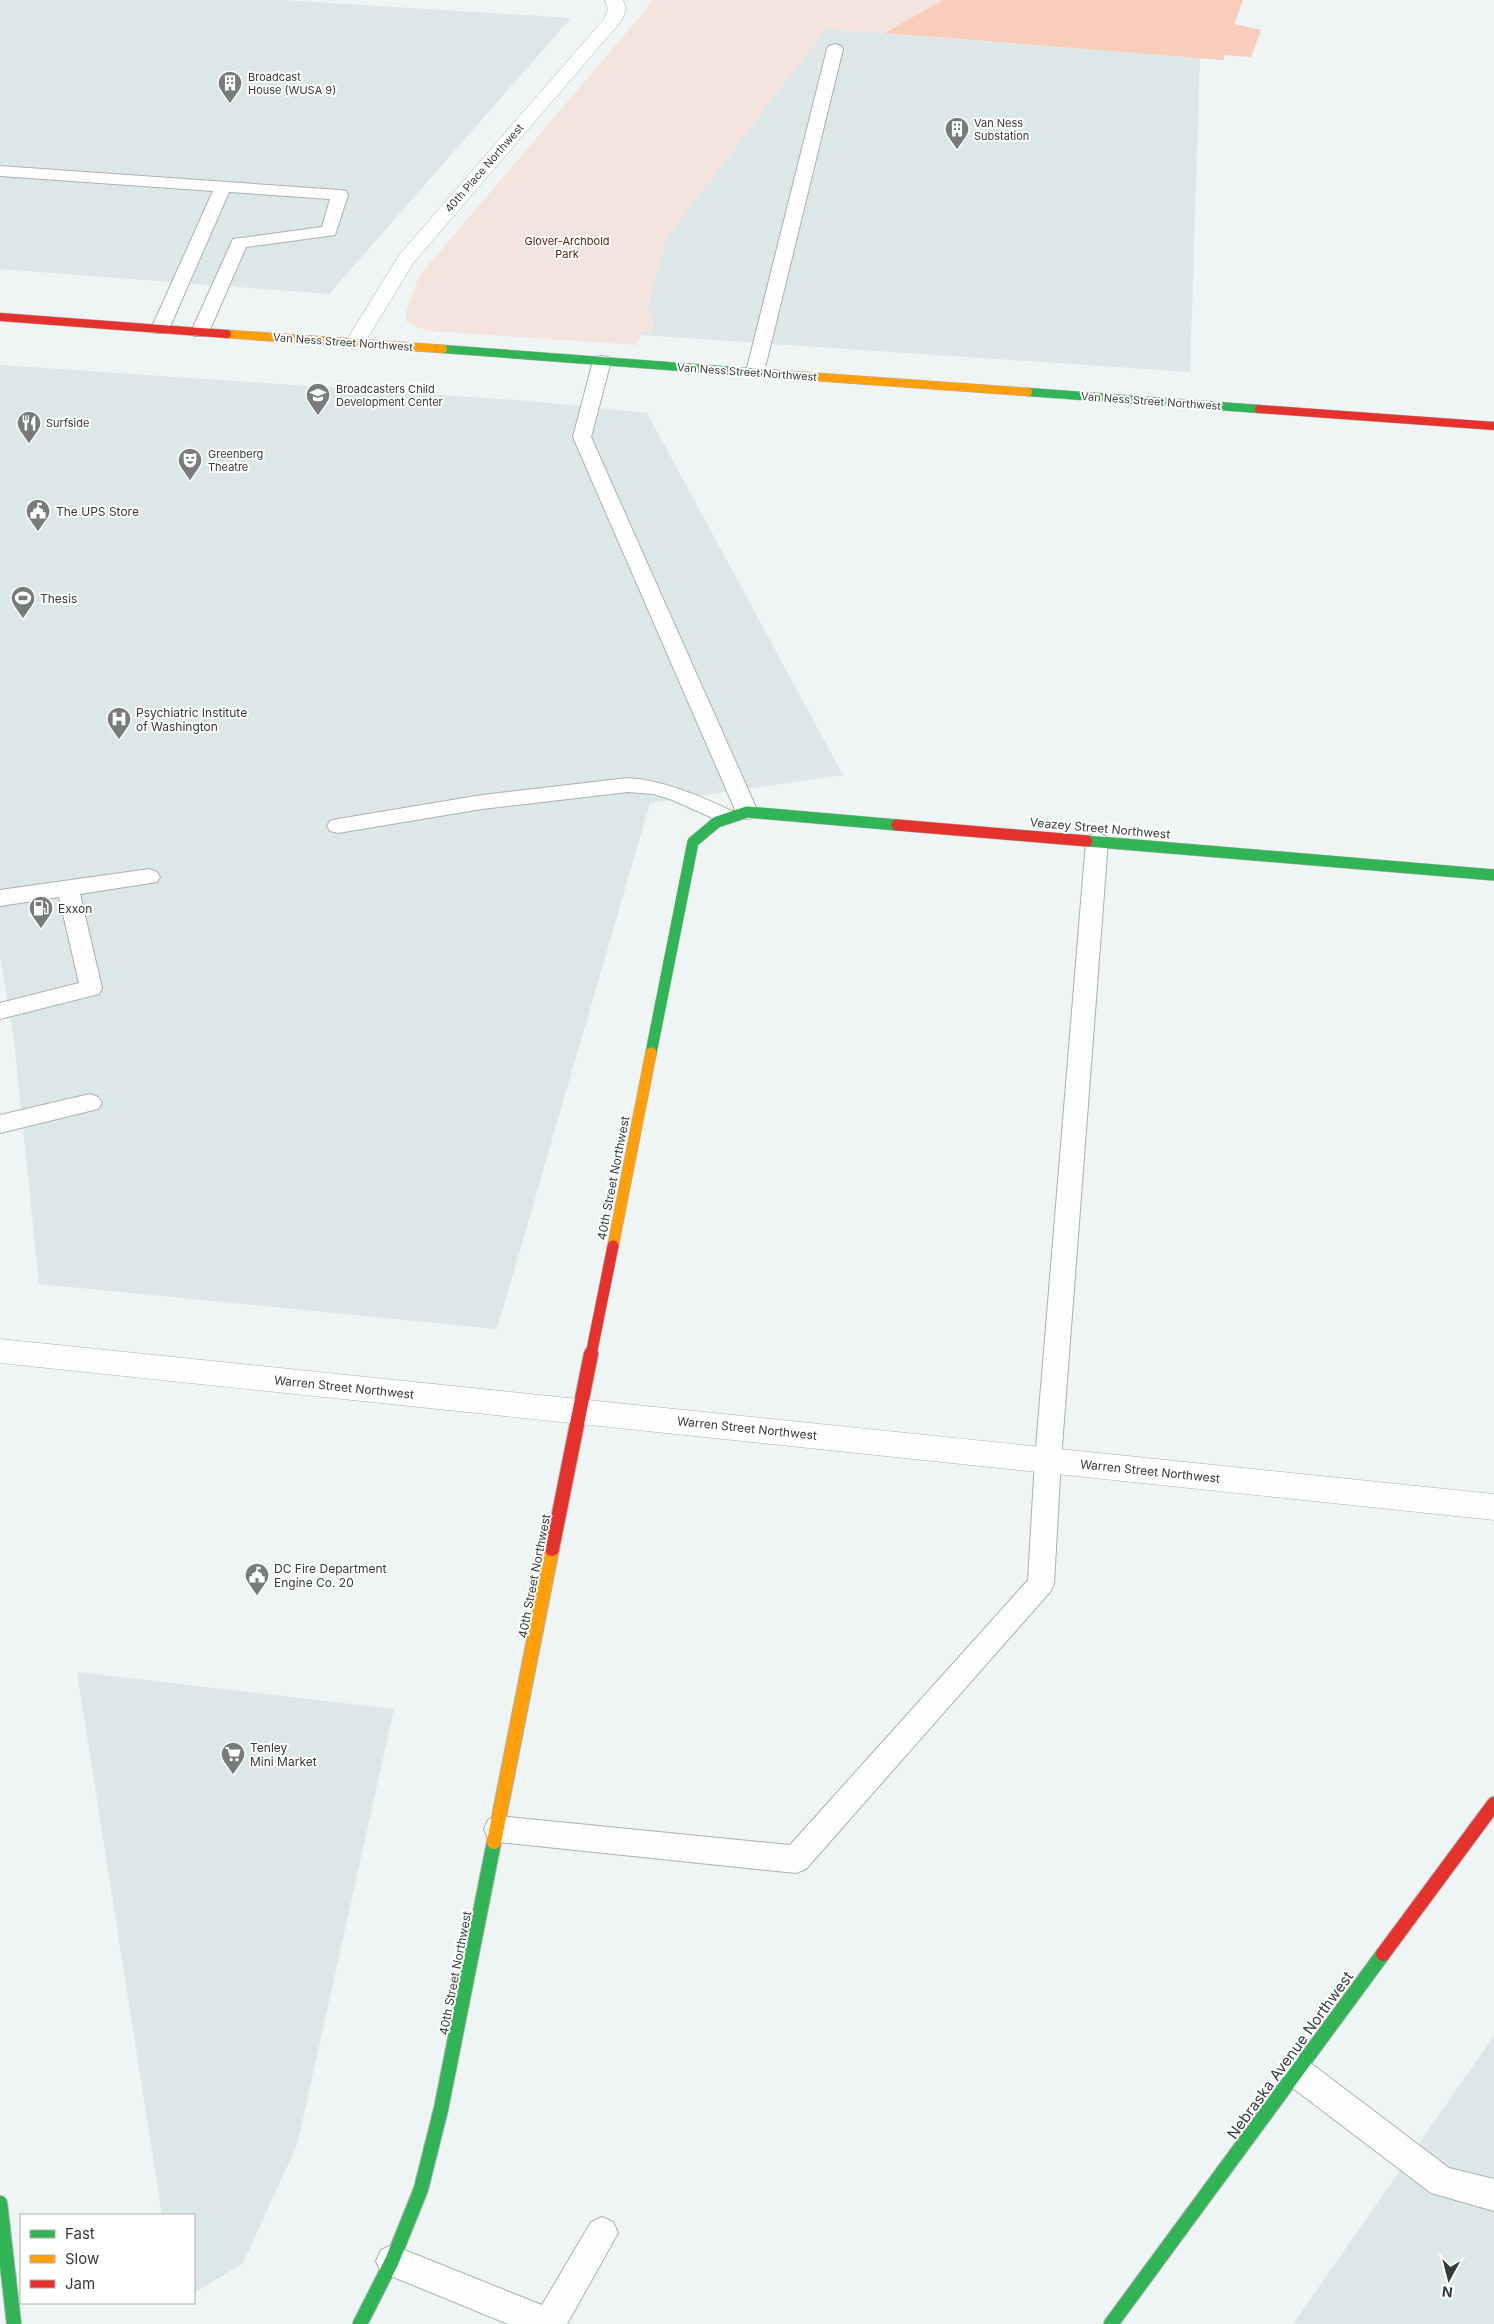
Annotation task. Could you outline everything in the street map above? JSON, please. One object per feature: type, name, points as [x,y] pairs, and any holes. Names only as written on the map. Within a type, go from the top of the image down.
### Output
[{"type":"main road","name":"Van Ness Street Northwest","points":[[0,317],[1494,426]]},
{"type":"main road","name":"Veazey Street Northwest","points":[[716,821],[747,812],[1494,874]]},
{"type":"main road","name":"40th Street Northwest","points":[[360,2324],[392,2261],[420,2189],[441,2109],[582,1411],[693,842],[716,821]]},
{"type":"main road","name":"Nebraska Avenue Northwest","points":[[1111,2324],[1494,1804]]},
{"type":"main road","points":[[0,2203],[14,2324]]},
{"type":"street","name":"40th Place Northwest","points":[[355,343],[406,259],[611,22],[617,14],[617,6],[614,0]]},
{"type":"street","name":"Warren Street Northwest","points":[[0,1351],[1494,1507]]},
{"type":"lane","points":[[755,372],[835,49]]},
{"type":"lane","points":[[0,171],[340,195],[329,231],[239,244],[200,332]]},
{"type":"lane","points":[[160,329],[223,187]]},
{"type":"lane","points":[[602,361],[582,437],[747,812]]},
{"type":"lane","points":[[338,826],[482,802],[628,785],[653,787],[677,794],[716,821]]},
{"type":"lane","points":[[498,1829],[796,1859],[1041,1584],[1048,1460],[1097,841]]},
{"type":"lane","points":[[0,898],[149,877]]},
{"type":"lane","points":[[0,1011],[91,988],[68,888]]},
{"type":"lane","points":[[0,1124],[90,1103]]},
{"type":"lane","points":[[1297,2072],[1442,2182],[1494,2195]]},
{"type":"lane","points":[[392,2261],[549,2324],[602,2233]]},
{"type":"shaded area","points":[[0,0],[281,0],[571,18],[329,294],[0,269]]},
{"type":"shaded area","points":[[943,0],[1243,0],[1234,24],[1261,30],[1251,57],[1224,55],[1224,60],[885,33]]},
{"type":"shaded area","points":[[826,29],[1200,58],[1190,372],[641,335],[666,238]]},
{"type":"shaded area","points":[[0,365],[529,401],[647,413],[843,775],[650,803],[497,1329],[39,1284],[14,1040],[0,955]]},
{"type":"shaded area","points":[[77,1672],[394,1709],[297,2145],[243,2263],[195,2292],[195,2214],[162,2214]]},
{"type":"shaded area","points":[[1494,2036],[1494,2324],[1293,2324]]},
{"type":"green space","name":"Glover-Archbold Park","points":[[651,0],[1243,0],[1234,24],[1261,30],[1251,57],[1224,55],[1224,60],[826,29],[666,239],[647,312],[655,314],[653,331],[642,331],[637,345],[430,331],[416,327],[406,321],[406,313],[419,276],[648,7]]},
{"type":"traffic: fast","points":[[443,349],[775,374]]},
{"type":"traffic: fast","points":[[1028,392],[1259,409]]},
{"type":"traffic: fast","points":[[651,1053],[693,842],[705,830],[717,822],[747,812],[897,825]]},
{"type":"traffic: fast","points":[[1087,841],[1494,875]]},
{"type":"traffic: fast","points":[[360,2324],[392,2261],[421,2189],[441,2109],[494,1842]]},
{"type":"traffic: fast","points":[[1111,2324],[1383,1954]]},
{"type":"traffic: fast","points":[[0,2203],[14,2324]]},
{"type":"traffic: slow","points":[[227,334],[443,349]]},
{"type":"traffic: slow","points":[[775,374],[1028,392]]},
{"type":"traffic: slow","points":[[613,1246],[651,1053]]},
{"type":"traffic: slow","points":[[494,1842],[552,1549]]},
{"type":"traffic: jam","points":[[0,317],[227,334]]},
{"type":"traffic: jam","points":[[1259,409],[1494,426]]},
{"type":"traffic: jam","points":[[897,825],[1087,841]]},
{"type":"traffic: jam","points":[[552,1549],[613,1246]]},
{"type":"traffic: jam","points":[[1383,1954],[1494,1804]]},
{"type":"place","name":"Broadcast House (WUSA 9)","points":[[230,104]]},
{"type":"place","name":"Van Ness Substation","points":[[957,150]]},
{"type":"place","name":"Broadcasters Child Development Center","points":[[318,416]]},
{"type":"place","name":"Surfside","points":[[29,444]]},
{"type":"place","name":"Greenberg Theatre","points":[[190,481]]},
{"type":"place","name":"The UPS Store","points":[[38,532]]},
{"type":"place","name":"Thesis","points":[[23,619]]},
{"type":"place","name":"Psychiatric Institute of Washington","points":[[119,740]]},
{"type":"place","name":"Exxon","points":[[41,929]]},
{"type":"place","name":"DC Fire Department Engine Co. 20","points":[[257,1596]]},
{"type":"place","name":"Tenley Mini Market","points":[[233,1775]]}]
